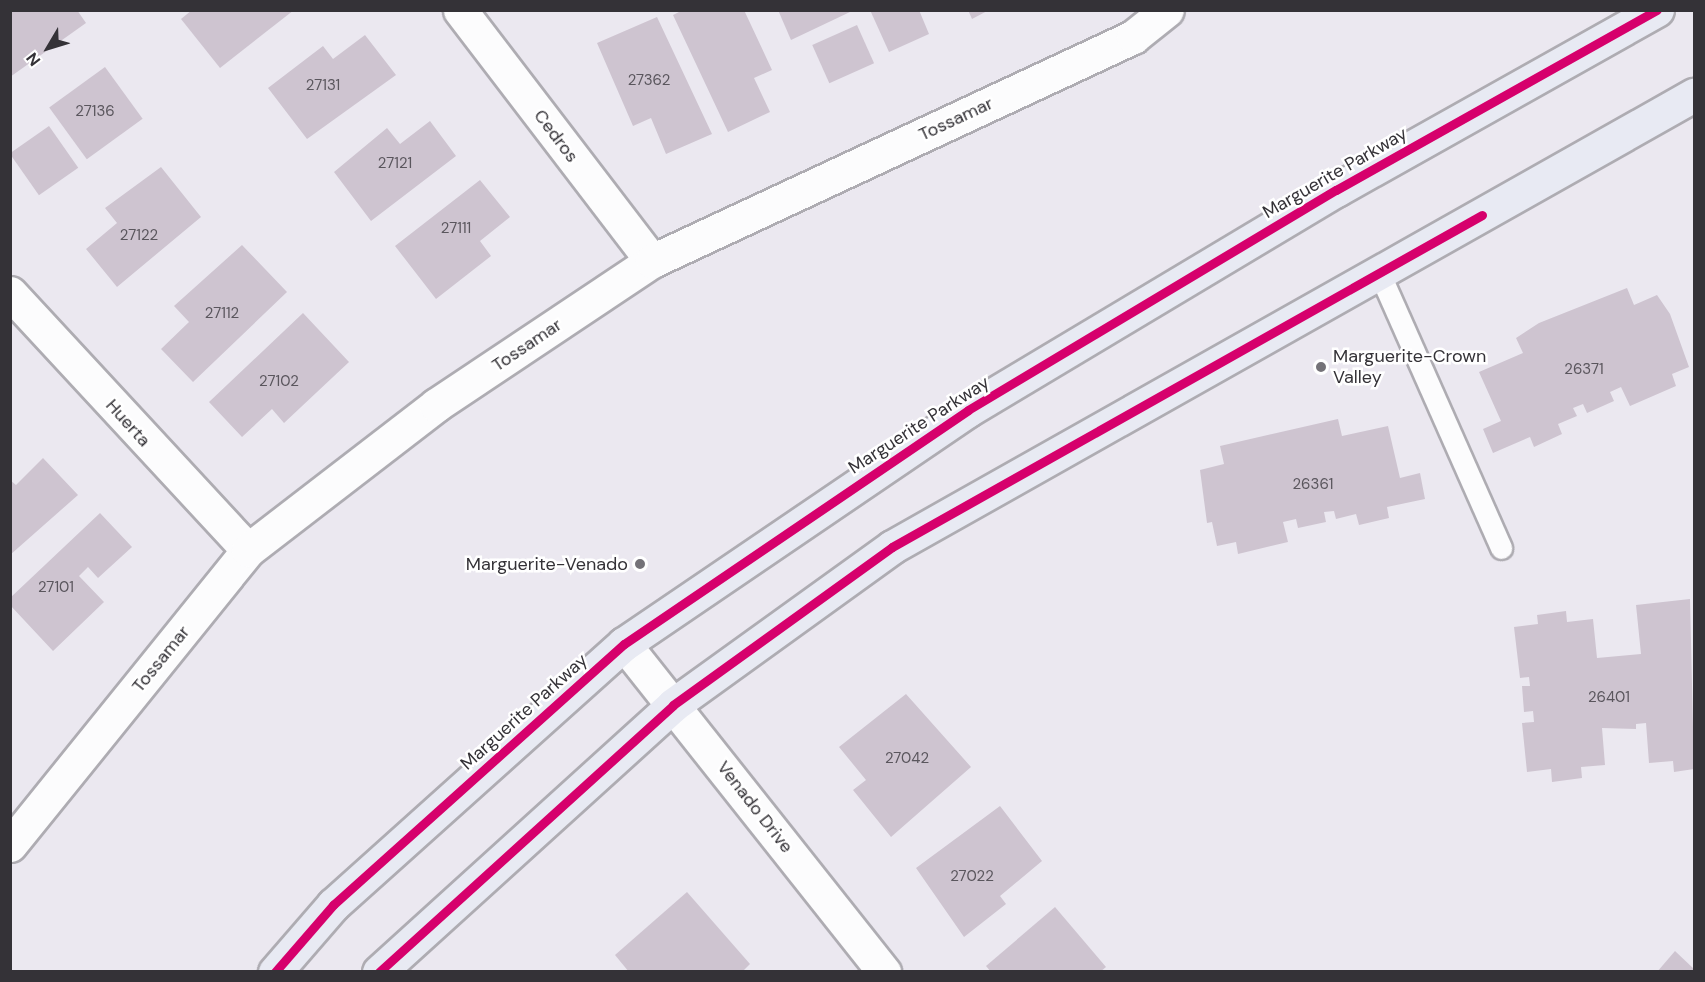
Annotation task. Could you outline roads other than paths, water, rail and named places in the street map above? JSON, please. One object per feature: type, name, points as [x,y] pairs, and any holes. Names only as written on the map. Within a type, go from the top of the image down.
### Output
[{"type":"main road","name":"Marguerite Parkway","points":[[275,972],[333,905],[624,644],[968,410],[1336,190],[1657,10]]},
{"type":"main road","points":[[379,972],[673,705],[892,547],[1378,270],[1695,95]]},
{"type":"street","name":"Cedros","points":[[460,10],[652,261]]},
{"type":"street","name":"Tossamar","points":[[10,845],[248,550],[436,405],[652,261],[1133,37],[1167,10]]},
{"type":"street","name":"Huerta","points":[[10,294],[248,550]]},
{"type":"street","name":"Venado Drive","points":[[624,644],[876,969]]},
{"type":"lane","points":[[1378,270],[1502,548]]},
{"type":"place","name":"Marguerite-Crown Valley","points":[[1321,367]]},
{"type":"place","name":"Marguerite-Venado","points":[[640,564]]}]
